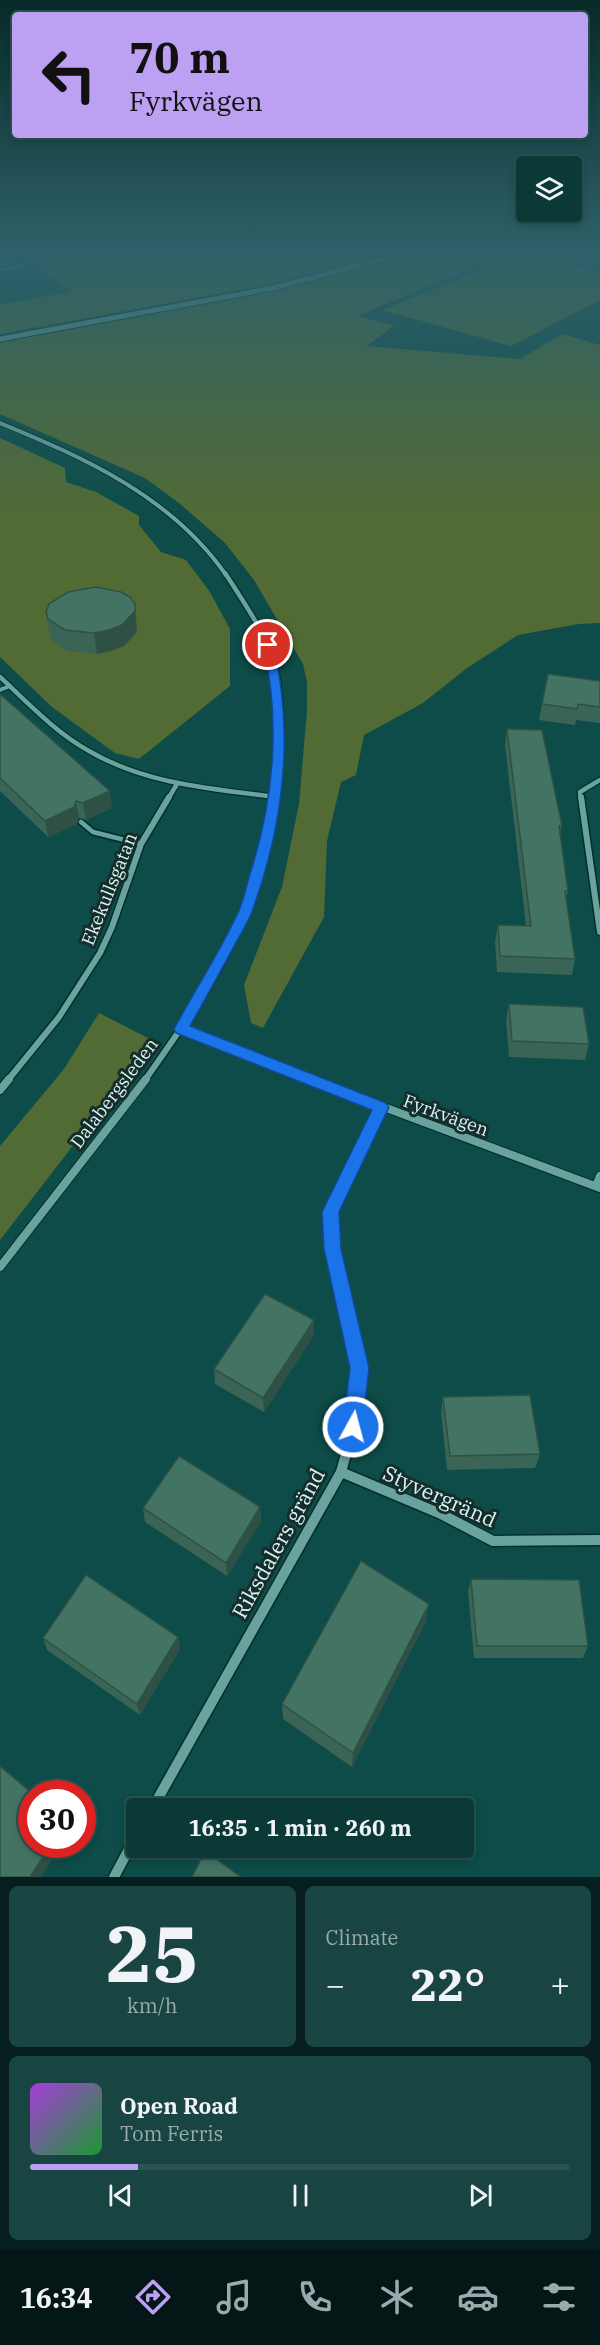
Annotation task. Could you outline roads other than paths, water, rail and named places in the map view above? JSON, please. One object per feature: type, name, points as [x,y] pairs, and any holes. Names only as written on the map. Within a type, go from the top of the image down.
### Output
[{"type":"street","name":"Dalabergsleden","points":[[0,423],[48,442],[119,478],[184,527],[220,565],[268,645],[272,656],[279,718],[276,797],[267,843],[244,916],[181,1029],[123,1109],[0,1268]]},
{"type":"street","points":[[0,677],[57,727],[101,758],[177,784],[276,797]]},
{"type":"street","points":[[600,780],[580,792],[600,932]]},
{"type":"street","name":"Ekekullsgatan","points":[[0,1090],[59,1017],[100,953],[112,927],[141,844],[177,784]]},
{"type":"street","name":"Fyrkvägen","points":[[181,1029],[381,1107],[598,1187]]},
{"type":"street","name":"Riksdalers gränd","points":[[158,1798],[340,1472],[353,1427],[360,1368],[333,1249],[331,1212],[381,1107]]},
{"type":"street","points":[[598,1187],[600,1176]]},
{"type":"street","name":"Styvergränd","points":[[340,1472],[441,1514],[493,1541],[600,1540]]},
{"type":"street","points":[[114,1877],[126,1855]]},
{"type":"lane","points":[[0,690],[10,686]]},
{"type":"lane","points":[[81,822],[93,832],[141,844]]}]
